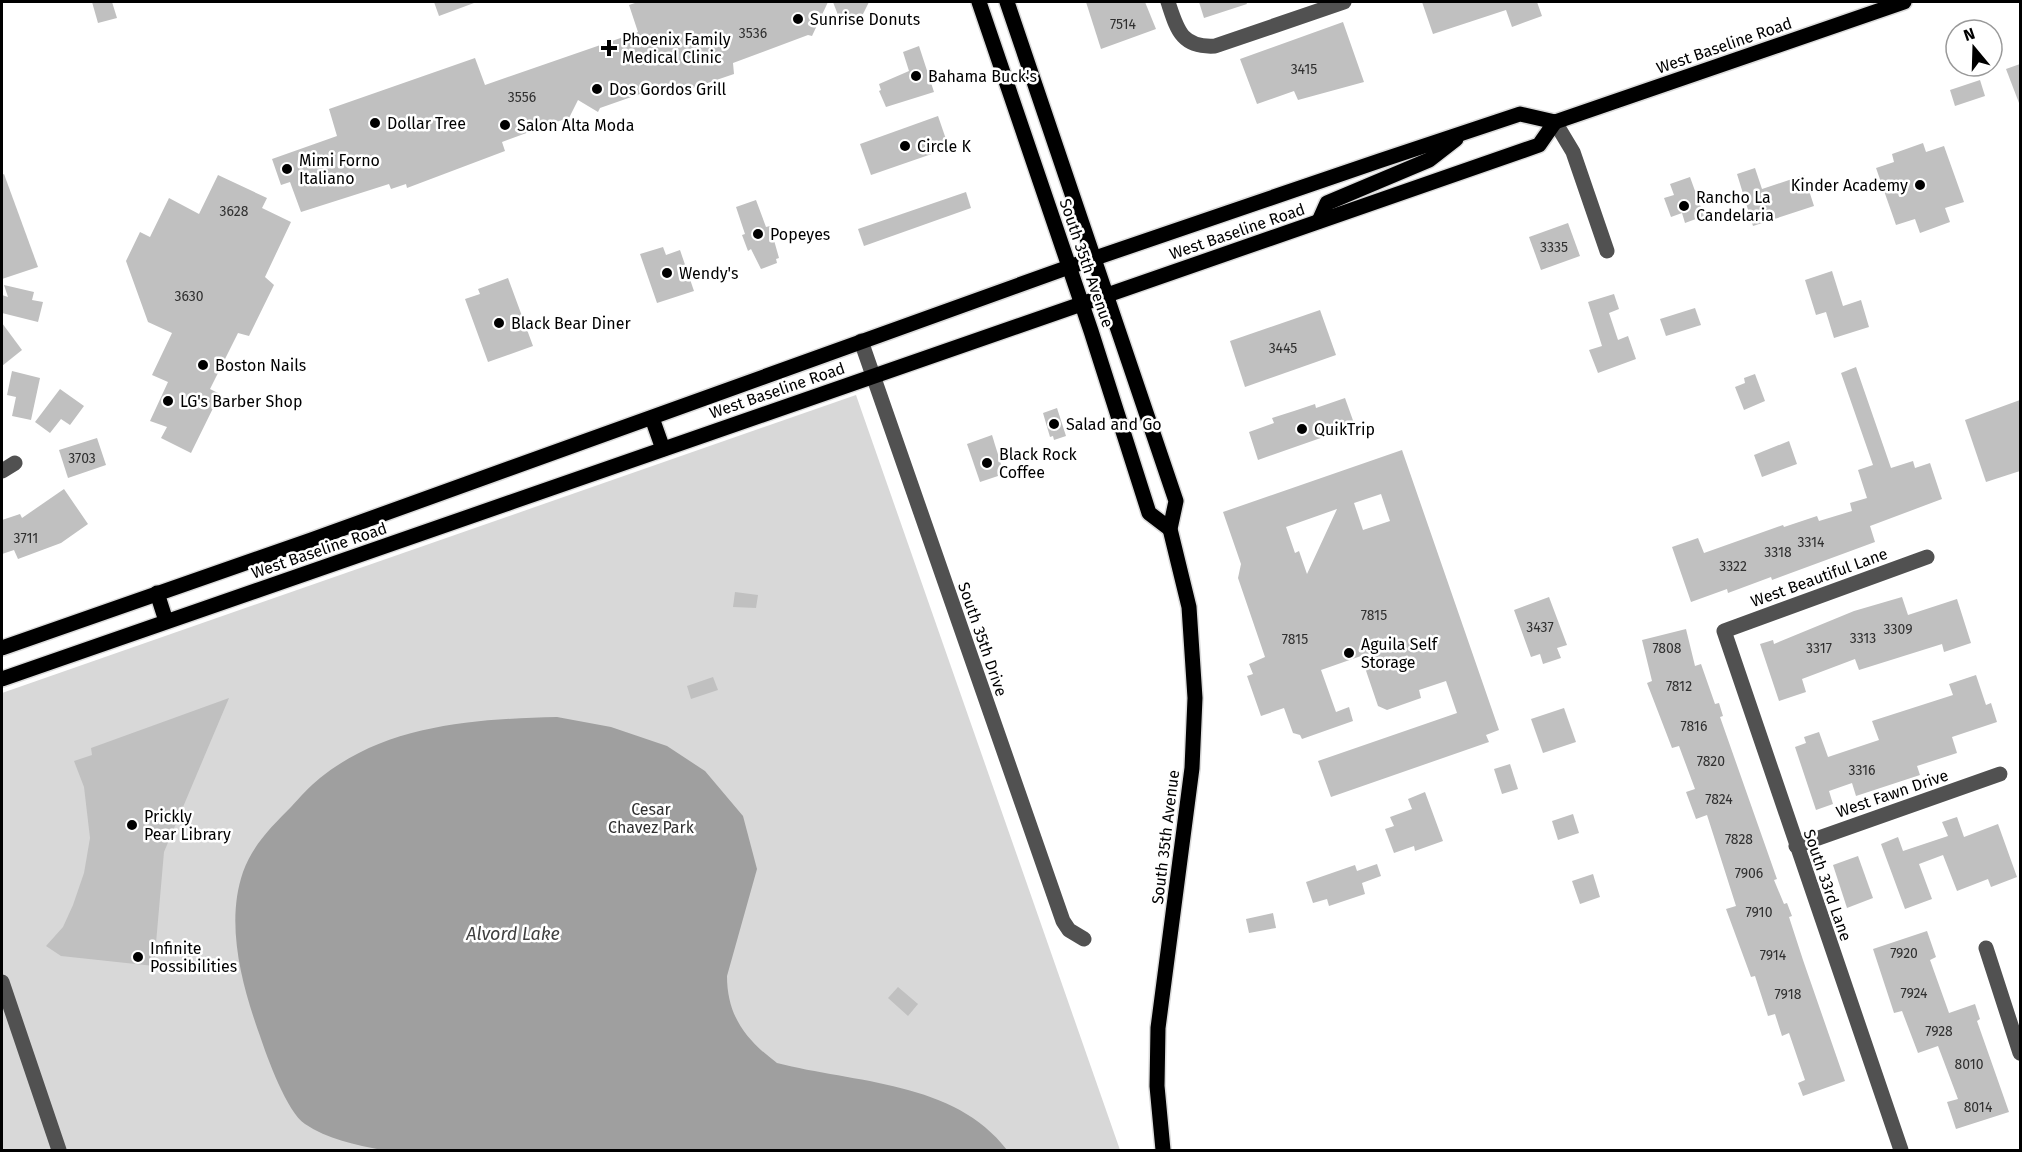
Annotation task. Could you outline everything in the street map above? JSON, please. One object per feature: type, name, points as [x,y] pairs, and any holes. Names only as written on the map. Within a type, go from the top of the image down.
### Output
[{"type":"main road","name":"South 35th Avenue","points":[[979,2],[1082,304],[1149,513],[1170,529]]},
{"type":"main road","name":"South 35th Avenue","points":[[1007,2],[1176,501],[1170,529],[1189,607],[1196,698],[1192,768],[1158,1028],[1157,1086],[1163,1150]]},
{"type":"main road","name":"West Baseline Road","points":[[3,648],[1069,267],[1465,132],[1520,114],[1555,122],[1904,2]]},
{"type":"main road","name":"West Baseline Road","points":[[2,679],[1539,145],[1555,122]]},
{"type":"main road","points":[[1319,221],[1327,203],[1429,160],[1465,132]]},
{"type":"main road","points":[[651,418],[663,449]]},
{"type":"main road","points":[[157,593],[166,621]]},
{"type":"street","points":[[1168,2],[1177,28],[1186,40],[1199,47],[1215,46],[1344,2]]},
{"type":"street","points":[[1555,122],[1573,152],[1607,251]]},
{"type":"street","name":"South 35th Drive","points":[[861,341],[1063,921],[1069,930],[1084,939]]},
{"type":"street","points":[[2,471],[15,463]]},
{"type":"street","name":"West Beautiful Lane","points":[[1724,631],[1927,557]]},
{"type":"street","name":"South 33rd Lane","points":[[1724,631],[1901,1150]]},
{"type":"street","name":"West Fawn Drive","points":[[1796,846],[2000,774]]},
{"type":"street","points":[[1986,948],[2020,1053]]},
{"type":"street","points":[[2,982],[59,1150]]},
{"type":"green space","name":"Cesar Chavez Park","points":[[856,395],[1120,1150],[2,1150],[2,693]]},
{"type":"water","name":"Alvord Lake","points":[[557,717],[611,727],[667,746],[705,771],[743,816],[757,869],[727,976],[730,1003],[735,1015],[740,1026],[756,1045],[777,1063],[870,1081],[932,1097],[960,1110],[985,1127],[1007,1150],[382,1150],[332,1138],[298,1118],[278,1083],[267,1057],[247,997],[238,955],[236,913],[238,892],[243,872],[257,845],[316,781],[346,760],[374,746],[403,735],[464,723]]},
{"type":"building","points":[[92,2],[112,2],[117,18],[98,23]]},
{"type":"building","points":[[434,2],[474,2],[474,3],[439,16]]},
{"type":"building","points":[[638,2],[828,2],[812,36],[808,35],[733,63],[734,74],[678,93],[675,84],[658,90],[657,88],[600,108],[598,112],[578,100],[567,122],[562,120],[502,142],[505,151],[407,188],[406,184],[391,189],[389,184],[301,212],[290,182],[281,185],[272,159],[337,136],[329,109],[475,58],[485,85],[638,32],[629,5]]},
{"type":"building","points":[[833,2],[869,2],[862,16],[841,23]]},
{"type":"building","points":[[1086,2],[1145,2],[1156,29],[1101,49]]},
{"type":"building","points":[[1199,2],[1246,2],[1247,4],[1204,18]]},
{"type":"building","points":[[1422,2],[1537,2],[1542,16],[1512,27],[1506,10],[1433,34]]},
{"type":"building","points":[[1343,22],[1364,82],[1298,100],[1294,91],[1257,104],[1240,59]]},
{"type":"building","name":"Bahama Buck's","points":[[919,46],[934,92],[886,107],[879,91],[881,90],[879,84],[909,71],[903,52]]},
{"type":"building","points":[[2020,64],[2020,103],[2019,103],[2006,69]]},
{"type":"building","points":[[1980,80],[1985,96],[1955,106],[1950,90]]},
{"type":"building","name":"Circle K","points":[[938,116],[949,148],[871,175],[860,144]]},
{"type":"building","name":"Kinder Academy","points":[[1923,143],[1926,152],[1944,146],[1964,202],[1945,208],[1950,222],[1920,233],[1915,219],[1896,225],[1876,168],[1894,162],[1892,154]]},
{"type":"building","points":[[1755,168],[1762,189],[1804,175],[1814,206],[1753,226],[1737,174]]},
{"type":"building","points":[[4,174],[38,267],[2,279],[2,175]]},
{"type":"building","points":[[218,175],[267,198],[262,208],[291,222],[265,277],[274,285],[249,336],[238,333],[210,389],[220,394],[191,453],[161,438],[167,427],[150,421],[168,382],[152,375],[172,333],[148,322],[126,261],[140,232],[150,237],[169,198],[199,214]]},
{"type":"building","name":"Rancho La Candelaria","points":[[1690,177],[1704,216],[1685,223],[1682,213],[1671,217],[1664,198],[1674,195],[1670,184]]},
{"type":"building","name":"Circle K","points":[[966,192],[971,208],[864,246],[858,229]]},
{"type":"building","name":"Popeyes","points":[[756,200],[766,227],[770,226],[779,258],[776,259],[777,263],[761,269],[751,249],[748,251],[736,207]]},
{"type":"building","points":[[1568,223],[1580,256],[1541,270],[1529,237]]},
{"type":"building","name":"Wendy's","points":[[663,247],[666,255],[680,250],[694,291],[657,303],[640,254]]},
{"type":"building","points":[[1832,271],[1843,306],[1861,300],[1869,327],[1834,338],[1826,312],[1816,315],[1805,280]]},
{"type":"building","name":"Black Bear Diner","points":[[508,278],[533,346],[488,362],[465,299],[480,294],[478,289]]},
{"type":"building","points":[[4,285],[34,292],[32,300],[43,302],[38,322],[2,313],[2,295],[8,297]]},
{"type":"building","points":[[1614,294],[1619,309],[1609,313],[1618,340],[1628,336],[1636,359],[1598,373],[1589,350],[1602,346],[1588,302]]},
{"type":"building","points":[[1695,308],[1701,325],[1666,336],[1660,319]]},
{"type":"building","points":[[1320,310],[1336,355],[1245,387],[1230,341]]},
{"type":"building","points":[[2,323],[22,350],[2,366]]},
{"type":"building","points":[[1856,367],[1891,468],[1913,461],[1915,468],[1930,463],[1942,499],[1870,526],[1875,542],[1772,580],[1771,577],[1728,593],[1727,589],[1691,602],[1672,547],[1698,538],[1704,553],[1783,525],[1784,527],[1817,516],[1819,521],[1852,511],[1850,503],[1867,498],[1858,470],[1873,465],[1841,373]]},
{"type":"building","points":[[12,371],[40,378],[31,420],[12,416],[16,397],[7,395]]},
{"type":"building","points":[[1755,374],[1765,401],[1744,410],[1735,387],[1745,383],[1744,378]]},
{"type":"building","points":[[60,389],[84,406],[70,425],[61,419],[50,433],[35,422]]},
{"type":"building","name":"QuikTrip","points":[[1345,398],[1355,426],[1258,460],[1249,432],[1274,423],[1272,418],[1315,404],[1316,408]]},
{"type":"building","points":[[2020,400],[2020,471],[1986,482],[1965,420]]},
{"type":"building","name":"Salad and Go","points":[[1057,408],[1066,436],[1054,440],[1053,436],[1050,437],[1043,413]]},
{"type":"building","name":"Black Rock Coffee","points":[[992,435],[1004,474],[980,482],[967,444]]},
{"type":"building","points":[[97,438],[106,465],[68,478],[59,450]]},
{"type":"building","points":[[1789,441],[1797,464],[1762,477],[1754,455]]},
{"type":"building","points":[[1402,450],[1499,730],[1486,735],[1489,742],[1331,797],[1318,761],[1457,713],[1446,681],[1419,690],[1421,698],[1387,710],[1378,706],[1361,656],[1321,670],[1336,712],[1349,707],[1353,721],[1302,739],[1300,735],[1293,733],[1284,708],[1261,716],[1247,676],[1253,674],[1249,664],[1265,657],[1238,578],[1241,564],[1223,512]],"holes":[[[1381,494],[1390,521],[1363,530],[1354,503]],[[1337,509],[1307,574],[1299,551],[1295,553],[1286,527]]]},
{"type":"building","points":[[64,489],[88,524],[61,543],[18,559],[14,550],[2,554],[2,520],[20,514],[22,518]]},
{"type":"building","points":[[735,592],[758,595],[756,608],[733,607]]},
{"type":"building","points":[[1549,597],[1567,645],[1557,648],[1561,658],[1543,664],[1540,654],[1531,657],[1514,610]]},
{"type":"building","points":[[1902,597],[1908,615],[1957,599],[1971,643],[1944,652],[1942,644],[1859,670],[1855,659],[1802,679],[1806,692],[1779,701],[1760,644],[1773,640],[1774,644],[1854,611]]},
{"type":"building","points":[[1686,629],[1695,666],[1701,664],[1715,704],[1719,703],[1723,716],[1720,717],[1777,879],[1774,880],[1792,916],[1789,917],[1845,1081],[1803,1096],[1798,1083],[1805,1080],[1789,1033],[1782,1036],[1775,1014],[1768,1016],[1755,976],[1751,977],[1726,909],[1736,906],[1707,815],[1696,819],[1686,792],[1695,789],[1679,746],[1672,748],[1647,683],[1652,681],[1642,640]]},
{"type":"building","points":[[1976,675],[1986,705],[1991,703],[1997,722],[1952,737],[1957,753],[1917,766],[1920,775],[1856,796],[1852,783],[1829,791],[1833,804],[1816,810],[1795,747],[1806,743],[1804,737],[1819,732],[1828,757],[1879,740],[1872,721],[1953,695],[1949,684]]},
{"type":"building","points":[[713,677],[718,690],[691,699],[687,686]]},
{"type":"building","name":"Prickly Pear Library","points":[[229,698],[164,852],[154,966],[61,956],[46,946],[63,927],[73,905],[84,873],[90,838],[84,787],[74,761],[92,755],[91,748]]},
{"type":"building","points":[[1564,708],[1576,742],[1543,753],[1531,719]]},
{"type":"building","points":[[1510,764],[1518,789],[1502,794],[1494,769]]},
{"type":"building","points":[[1425,792],[1443,841],[1415,851],[1414,846],[1394,853],[1385,829],[1394,826],[1390,817],[1412,809],[1408,799]]},
{"type":"building","points":[[1573,814],[1579,833],[1558,840],[1552,821]]},
{"type":"building","points":[[1957,817],[1964,837],[1998,824],[2017,877],[1991,887],[1988,879],[1957,891],[1943,855],[1919,864],[1932,899],[1905,909],[1881,844],[1898,837],[1903,851],[1948,836],[1942,822]]},
{"type":"building","points":[[1858,856],[1873,898],[1847,908],[1833,865]]},
{"type":"building","points":[[1377,864],[1381,876],[1362,883],[1365,894],[1329,906],[1327,899],[1313,903],[1306,882],[1355,865],[1357,871]]},
{"type":"building","points":[[1593,874],[1600,897],[1580,904],[1572,881]]},
{"type":"building","points":[[1273,913],[1276,928],[1249,933],[1246,919]]},
{"type":"building","points":[[1927,931],[1936,957],[1930,960],[1949,1013],[1975,1004],[1980,1019],[1977,1021],[2009,1112],[1956,1129],[1947,1102],[1958,1099],[1938,1046],[1918,1053],[1902,1011],[1894,1013],[1873,949]]},
{"type":"building","points":[[898,987],[918,1004],[908,1016],[888,998]]},
{"type":"place","name":"Sunrise Donuts","points":[[798,19]]},
{"type":"place","name":"Phoenix Family Medical Clinic","points":[[609,48]]},
{"type":"place","name":"Bahama Buck's","points":[[916,76]]},
{"type":"place","name":"Dos Gordos Grill","points":[[597,89]]},
{"type":"place","name":"Dollar Tree","points":[[375,123]]},
{"type":"place","name":"Salon Alta Moda","points":[[505,125]]},
{"type":"place","name":"Circle K","points":[[905,146]]},
{"type":"place","name":"Mimi Forno Italiano","points":[[287,169]]},
{"type":"place","name":"Kinder Academy","points":[[1920,185]]},
{"type":"place","name":"Rancho La Candelaria","points":[[1684,206]]},
{"type":"place","name":"Popeyes","points":[[758,234]]},
{"type":"place","name":"Wendy's","points":[[667,273]]},
{"type":"place","name":"Black Bear Diner","points":[[499,323]]},
{"type":"place","name":"Boston Nails","points":[[203,365]]},
{"type":"place","name":"LG's Barber Shop","points":[[168,401]]},
{"type":"place","name":"Salad and Go","points":[[1054,424]]},
{"type":"place","name":"QuikTrip","points":[[1302,429]]},
{"type":"place","name":"Black Rock Coffee","points":[[987,463]]},
{"type":"place","name":"Aguila Self Storage","points":[[1349,653]]},
{"type":"place","name":"Prickly Pear Library","points":[[132,825]]},
{"type":"place","name":"Infinite Possibilities","points":[[138,957]]}]
